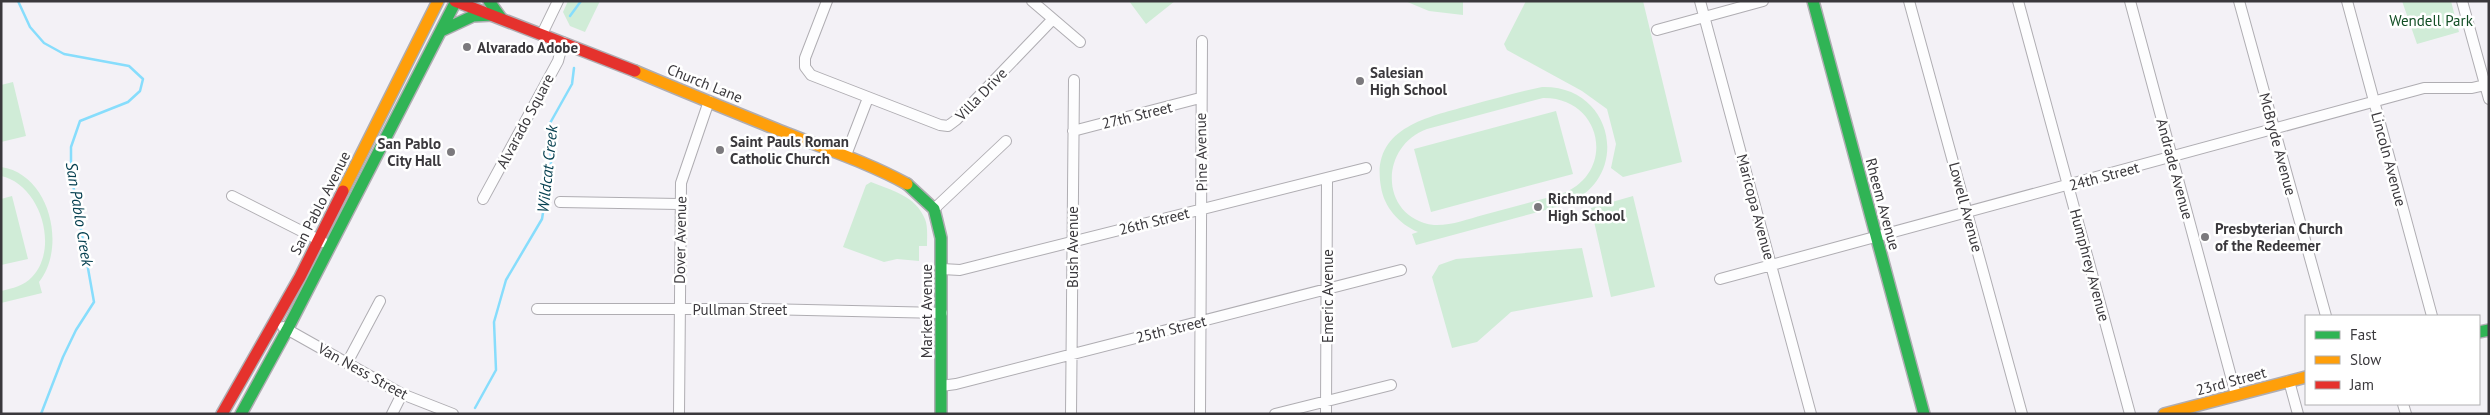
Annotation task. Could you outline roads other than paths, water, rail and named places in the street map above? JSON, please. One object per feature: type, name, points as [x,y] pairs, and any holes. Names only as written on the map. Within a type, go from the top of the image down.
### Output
[{"type":"main road","name":"San Pablo Avenue","points":[[222,414],[275,322],[318,240],[438,1]]},
{"type":"main road","name":"San Pablo Avenue","points":[[241,414],[287,330],[456,1]]},
{"type":"main road","name":"Church Lane","points":[[456,1],[882,170],[911,186],[934,209]]},
{"type":"main road","points":[[441,31],[473,16],[497,17],[489,1]]},
{"type":"main road","name":"Rheem Avenue","points":[[1813,1],[1924,414]]},
{"type":"main road","points":[[423,4],[426,12],[424,30]]},
{"type":"main road","points":[[387,136],[385,128],[402,92],[400,80]]},
{"type":"main road","name":"Market Avenue","points":[[934,209],[940,238],[942,269],[941,414]]},
{"type":"main road","points":[[250,396],[251,385],[262,365],[261,359],[256,356]]},
{"type":"main road","name":"23rd Street","points":[[2164,414],[2188,411],[2236,395],[2305,377]]},
{"type":"street","points":[[542,34],[558,1]]},
{"type":"street","name":"Villa Drive","points":[[827,1],[805,58],[805,67],[811,75],[940,125],[948,126],[1052,19]]},
{"type":"street","points":[[1032,1],[1080,42]]},
{"type":"street","name":"Maricopa Avenue","points":[[1700,1],[1811,414]]},
{"type":"street","points":[[1657,30],[1763,1]]},
{"type":"street","name":"Lowell Avenue","points":[[1909,1],[2022,414]]},
{"type":"street","name":"Humphrey Avenue","points":[[2018,1],[2130,414]]},
{"type":"street","name":"Andrade Avenue","points":[[2130,1],[2236,395]]},
{"type":"street","name":"McBryde Avenue","points":[[2239,1],[2326,315]]},
{"type":"street","name":"Lincoln Avenue","points":[[2346,1],[2432,315]]},
{"type":"street","points":[[2462,1],[2487,84],[2489,99]]},
{"type":"street","name":"Pine Avenue","points":[[1200,414],[1202,210],[1200,98],[1202,41]]},
{"type":"street","name":"Alvarado Square","points":[[483,199],[558,61],[563,42]]},
{"type":"street","name":"Bush Avenue","points":[[1071,414],[1074,80]]},
{"type":"street","name":"24th Street","points":[[1720,279],[1876,235],[2424,88],[2472,88],[2487,84]]},
{"type":"street","points":[[846,155],[868,98]]},
{"type":"street","name":"27th Street","points":[[1073,131],[1200,98]]},
{"type":"street","name":"Dover Avenue","points":[[679,414],[678,310],[679,204],[681,183],[709,101]]},
{"type":"street","points":[[934,209],[1006,141]]},
{"type":"street","name":"26th Street","points":[[942,269],[960,270],[1366,168]]},
{"type":"street","name":"Emeric Avenue","points":[[1326,414],[1327,178]]},
{"type":"street","points":[[232,196],[330,246]]},
{"type":"street","points":[[560,202],[679,204]]},
{"type":"street","name":"25th Street","points":[[941,386],[956,384],[1401,270]]},
{"type":"street","points":[[347,363],[380,301]]},
{"type":"street","name":"Pullman Street","points":[[537,309],[678,310],[762,308],[942,313]]},
{"type":"street","name":"Van Ness Street","points":[[275,322],[402,394],[453,414]]},
{"type":"street","points":[[2289,381],[2298,414]]},
{"type":"street","points":[[1275,414],[1391,384]]},
{"type":"street","points":[[392,414],[402,394]]},
{"type":"waterway","name":"San Pablo Creek","points":[[18,1],[30,27],[44,43],[64,54],[129,66],[143,79],[140,91],[128,102],[80,121],[71,147],[71,173],[94,302],[76,330],[63,357],[41,414]]},
{"type":"waterway","name":"Wildcat Creek","points":[[570,16],[581,1]]},
{"type":"waterway","name":"Wildcat Creek","points":[[475,408],[496,370],[494,322],[506,280],[542,219],[551,163],[549,125],[572,84],[574,68]]},
{"type":"place","name":"Alvarado Adobe","points":[[467,47]]},
{"type":"place","name":"Salesian High School","points":[[1360,81]]},
{"type":"place","name":"Saint Pauls Roman Catholic Church","points":[[720,150]]},
{"type":"place","name":"San Pablo City Hall","points":[[451,152]]},
{"type":"place","name":"Richmond High School","points":[[1538,207]]},
{"type":"place","name":"Presbyterian Church of the Redeemer","points":[[2205,237]]},
{"type":"park label","name":"Wendell Park","points":[[2431,20]]}]
